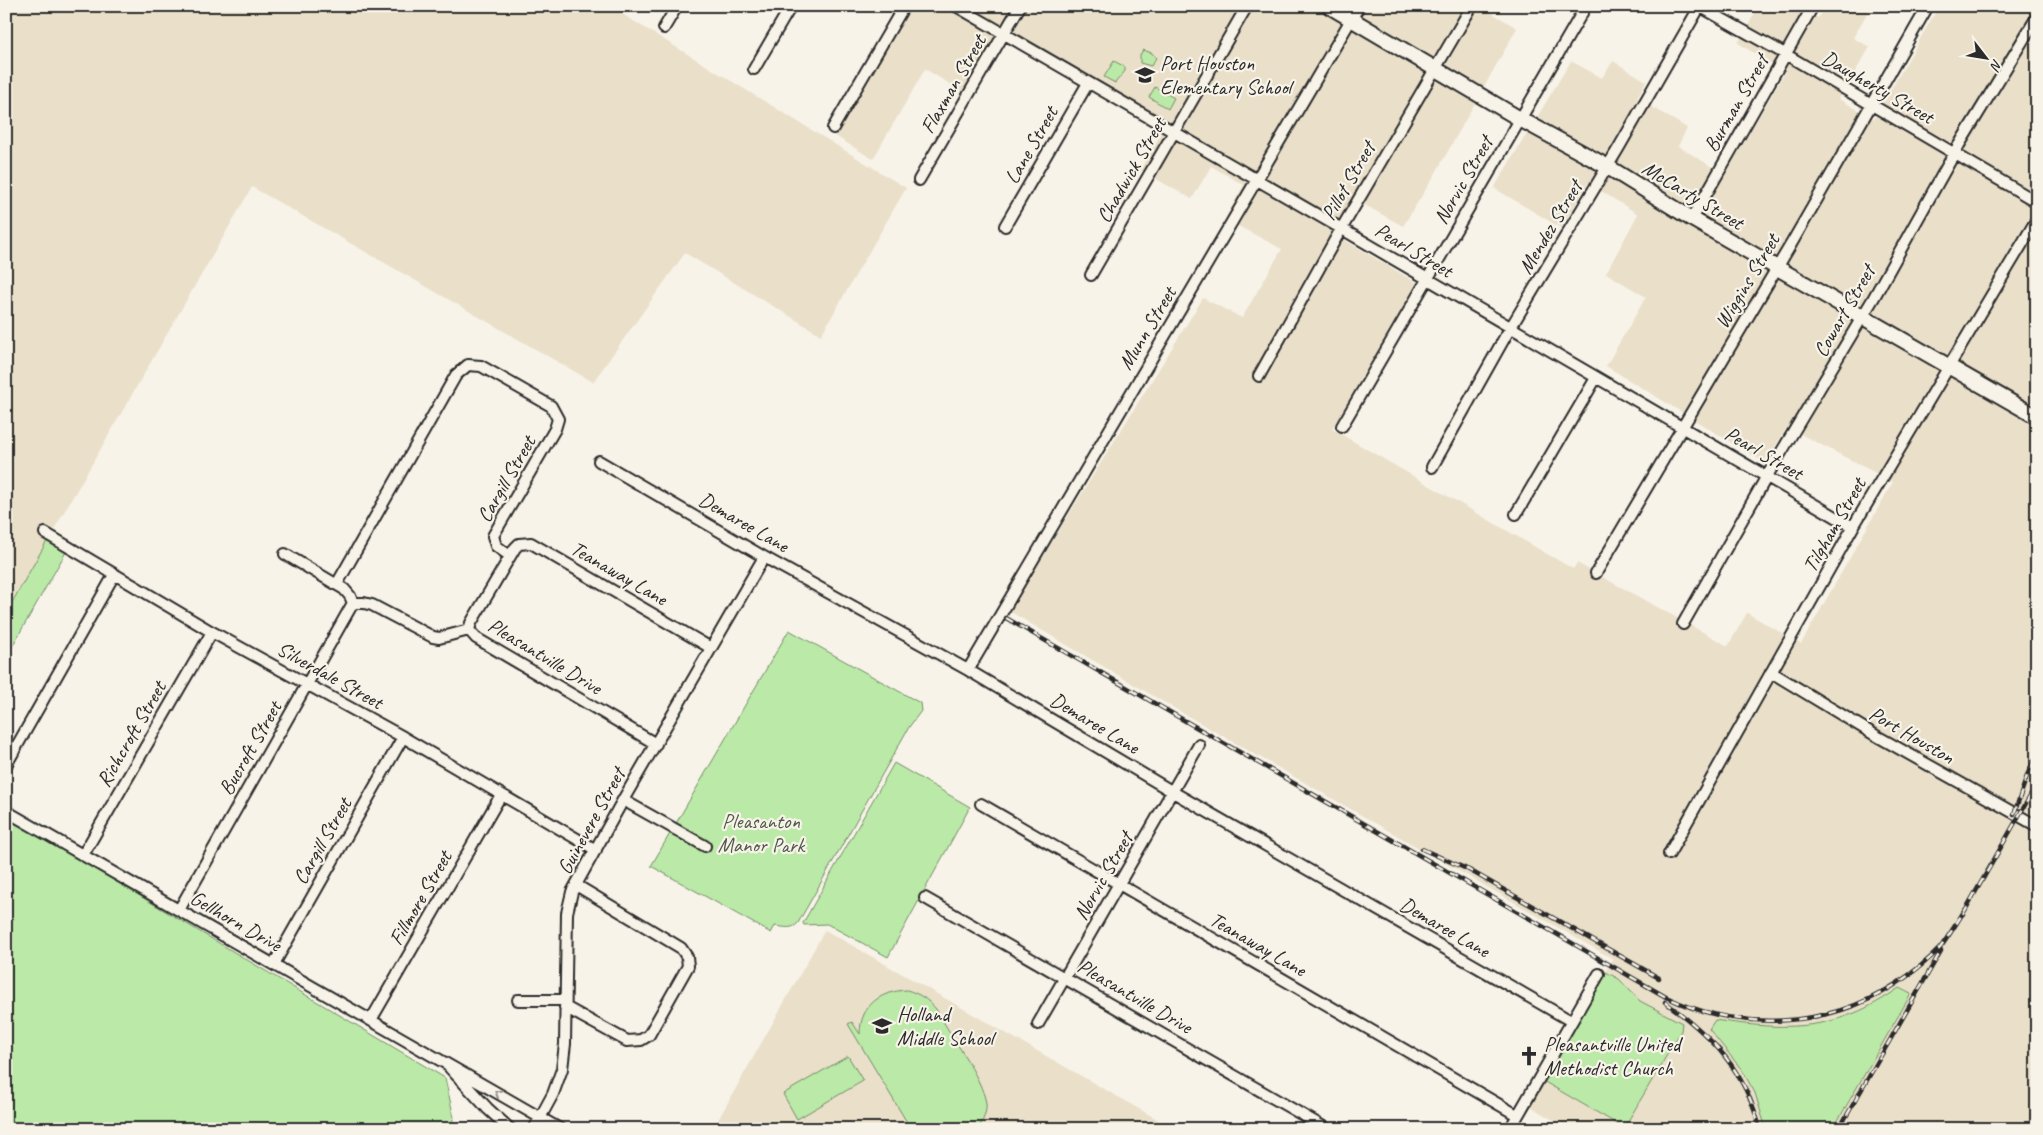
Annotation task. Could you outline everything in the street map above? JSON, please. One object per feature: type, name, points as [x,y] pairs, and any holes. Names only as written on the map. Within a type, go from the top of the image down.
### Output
[{"type":"main road","name":"McCarty Street","points":[[1329,6],[1520,118],[1608,167],[1692,219],[1862,318],[2037,417]]},
{"type":"street","points":[[664,28],[677,6]]},
{"type":"street","points":[[754,69],[791,6]]},
{"type":"street","points":[[833,128],[904,6]]},
{"type":"street","name":"Pearl Street","points":[[956,6],[1853,527]]},
{"type":"street","name":"Flaxman Street","points":[[919,180],[1020,6]]},
{"type":"street","name":"Chadwick Street","points":[[1092,275],[1247,6]]},
{"type":"street","name":"Munn Street","points":[[968,670],[1359,6]]},
{"type":"street","name":"Pillot Street","points":[[1259,376],[1472,6]]},
{"type":"street","name":"Norvic Street","points":[[1342,426],[1586,6]]},
{"type":"street","name":"Daugherty Street","points":[[1699,6],[1785,54],[2037,202]]},
{"type":"street","name":"Mendez Street","points":[[1432,468],[1511,328],[1608,167],[1699,6]]},
{"type":"street","name":"Burman Street","points":[[1692,219],[1813,6]]},
{"type":"street","name":"Wiggins Street","points":[[1596,573],[1777,267],[1928,6]]},
{"type":"street","name":"Cowart Street","points":[[1682,624],[1767,476],[1862,318],[1954,154],[2037,17]]},
{"type":"street","name":"Lane Street","points":[[1005,226],[1088,83]]},
{"type":"street","name":"Tilgham Street","points":[[1669,854],[1853,527],[2037,219]]},
{"type":"street","name":"Cargill Street","points":[[337,584],[456,375],[468,365],[481,366],[551,406],[558,418],[556,429],[493,536],[496,546],[510,556]]},
{"type":"street","points":[[1516,514],[1596,378]]},
{"type":"street","name":"Demaree Lane","points":[[600,461],[764,556],[968,670],[1173,792],[1571,1021]]},
{"type":"street","name":"Silverdale Street","points":[[45,533],[212,632],[403,737],[596,850]]},
{"type":"street","name":"Teanaway Lane","points":[[510,556],[519,544],[532,543],[711,648]]},
{"type":"street","points":[[285,554],[337,584],[350,596],[353,603]]},
{"type":"street","points":[[469,630],[471,622],[510,556]]},
{"type":"street","name":"Guinevere Street","points":[[534,1129],[554,1094],[562,1068],[565,1044],[567,913],[570,899],[623,800],[764,556]]},
{"type":"street","points":[[6,765],[114,575]]},
{"type":"street","name":"Pleasantville Drive","points":[[353,603],[364,603],[372,606],[432,637],[439,638],[469,630],[476,638],[656,744]]},
{"type":"street","name":"Bucroft Street","points":[[179,910],[353,603]]},
{"type":"street","name":"Richcroft Street","points":[[83,855],[212,632]]},
{"type":"street","name":"Port Houston","points":[[1771,672],[1875,735],[2037,826]]},
{"type":"street","name":"Cargill Street","points":[[274,964],[403,737]]},
{"type":"street","name":"Norvic Street","points":[[1038,1024],[1200,745]]},
{"type":"street","name":"Fillmore Street","points":[[371,1020],[501,795]]},
{"type":"street","points":[[623,800],[705,846]]},
{"type":"street","name":"Teanaway Lane","points":[[981,804],[1517,1115]]},
{"type":"street","name":"Gellhorn Drive","points":[[6,811],[560,1129]]},
{"type":"street","points":[[518,1000],[565,1003],[627,1041],[638,1041],[649,1035],[687,970],[688,962],[681,948],[576,885]]},
{"type":"street","name":"Pleasantville Drive","points":[[925,898],[1327,1129]]},
{"type":"street","points":[[1510,1129],[1599,974]]},
{"type":"street","name":"Gellhorn Drive","points":[[446,1064],[488,1109],[510,1129]]},
{"type":"shaded area","points":[[6,6],[609,6],[906,188],[821,335],[685,253],[593,382],[252,187],[8,609],[6,608]]},
{"type":"shaded area","points":[[901,6],[1012,6],[965,93],[925,69],[873,159],[827,131]]},
{"type":"shaded area","points":[[1028,6],[1480,6],[1517,28],[1434,176],[1403,226],[1352,198],[1331,232],[1417,283],[1332,429],[1573,569],[1577,563],[1728,646],[1747,613],[1801,644],[1893,482],[1787,427],[1765,463],[1606,366],[1646,297],[1606,273],[1638,214],[1588,183],[1561,228],[1494,188],[1571,61],[1602,78],[1613,61],[1646,81],[1637,98],[1687,128],[1678,146],[1725,175],[1785,72],[1738,43],[1759,6],[1798,6],[1818,18],[1826,6],[1871,6],[1853,38],[1870,47],[1839,99],[1874,119],[1939,6],[2037,6],[2037,1129],[1569,1129],[1529,1106],[1613,959],[1172,707],[1009,611],[1203,298],[1242,318],[1282,249],[1225,219],[1244,185],[1211,166],[1192,199],[1140,170],[1168,121],[1015,33],[1015,29]]},
{"type":"shaded area","name":"Holland Middle School","points":[[825,930],[1162,1122],[1158,1129],[713,1129]]},
{"type":"green space","points":[[1143,50],[1152,53],[1156,58],[1151,66],[1140,63],[1140,55]]},
{"type":"green space","points":[[1114,61],[1125,67],[1125,71],[1115,83],[1104,77]]},
{"type":"green space","points":[[1155,87],[1174,98],[1168,109],[1149,97]]},
{"type":"green space","points":[[47,541],[66,552],[6,657],[6,613]]},
{"type":"green space","name":"Pleasanton Manor Park","points":[[789,630],[920,703],[921,711],[909,727],[798,923],[790,927],[775,926],[771,933],[651,866]]},
{"type":"green space","points":[[894,763],[970,807],[888,957],[827,924],[804,925],[803,923]]},
{"type":"green space","points":[[6,816],[445,1078],[454,1118],[448,1129],[6,1129]]},
{"type":"green space","points":[[1606,972],[1619,979],[1640,1001],[1682,1023],[1681,1031],[1624,1128],[1543,1081]]},
{"type":"green space","points":[[1899,988],[1911,994],[1833,1129],[1766,1129],[1755,1093],[1742,1070],[1709,1029],[1715,1020],[1765,1026],[1811,1025],[1854,1013]]},
{"type":"green space","points":[[907,990],[923,997],[936,1009],[978,1081],[986,1106],[982,1123],[978,1129],[911,1129],[848,1024],[852,1022],[860,1034],[864,1015],[874,1001],[889,993]]},
{"type":"green space","points":[[848,1056],[863,1081],[797,1119],[783,1094]]},
{"type":"railway","points":[[1006,618],[1666,997],[1694,1008],[1723,1016],[1753,1020],[1812,1017],[1841,1010],[1869,999],[1919,968],[1940,948],[1965,910]]},
{"type":"railway","points":[[2014,814],[2028,773],[2037,756]]},
{"type":"railway","points":[[1963,914],[2037,784]]},
{"type":"railway","points":[[1422,849],[1469,870],[1659,978]]},
{"type":"railway","points":[[1839,1129],[1941,951]]},
{"type":"railway","points":[[1665,1002],[1698,1028],[1725,1056],[1746,1089],[1760,1129]]},
{"type":"place","name":"Port Houston Elementary School","points":[[1145,75]]},
{"type":"place","name":"Holland Middle School","points":[[882,1026]]},
{"type":"place","name":"Pleasantville United Methodist Church","points":[[1529,1056]]}]
